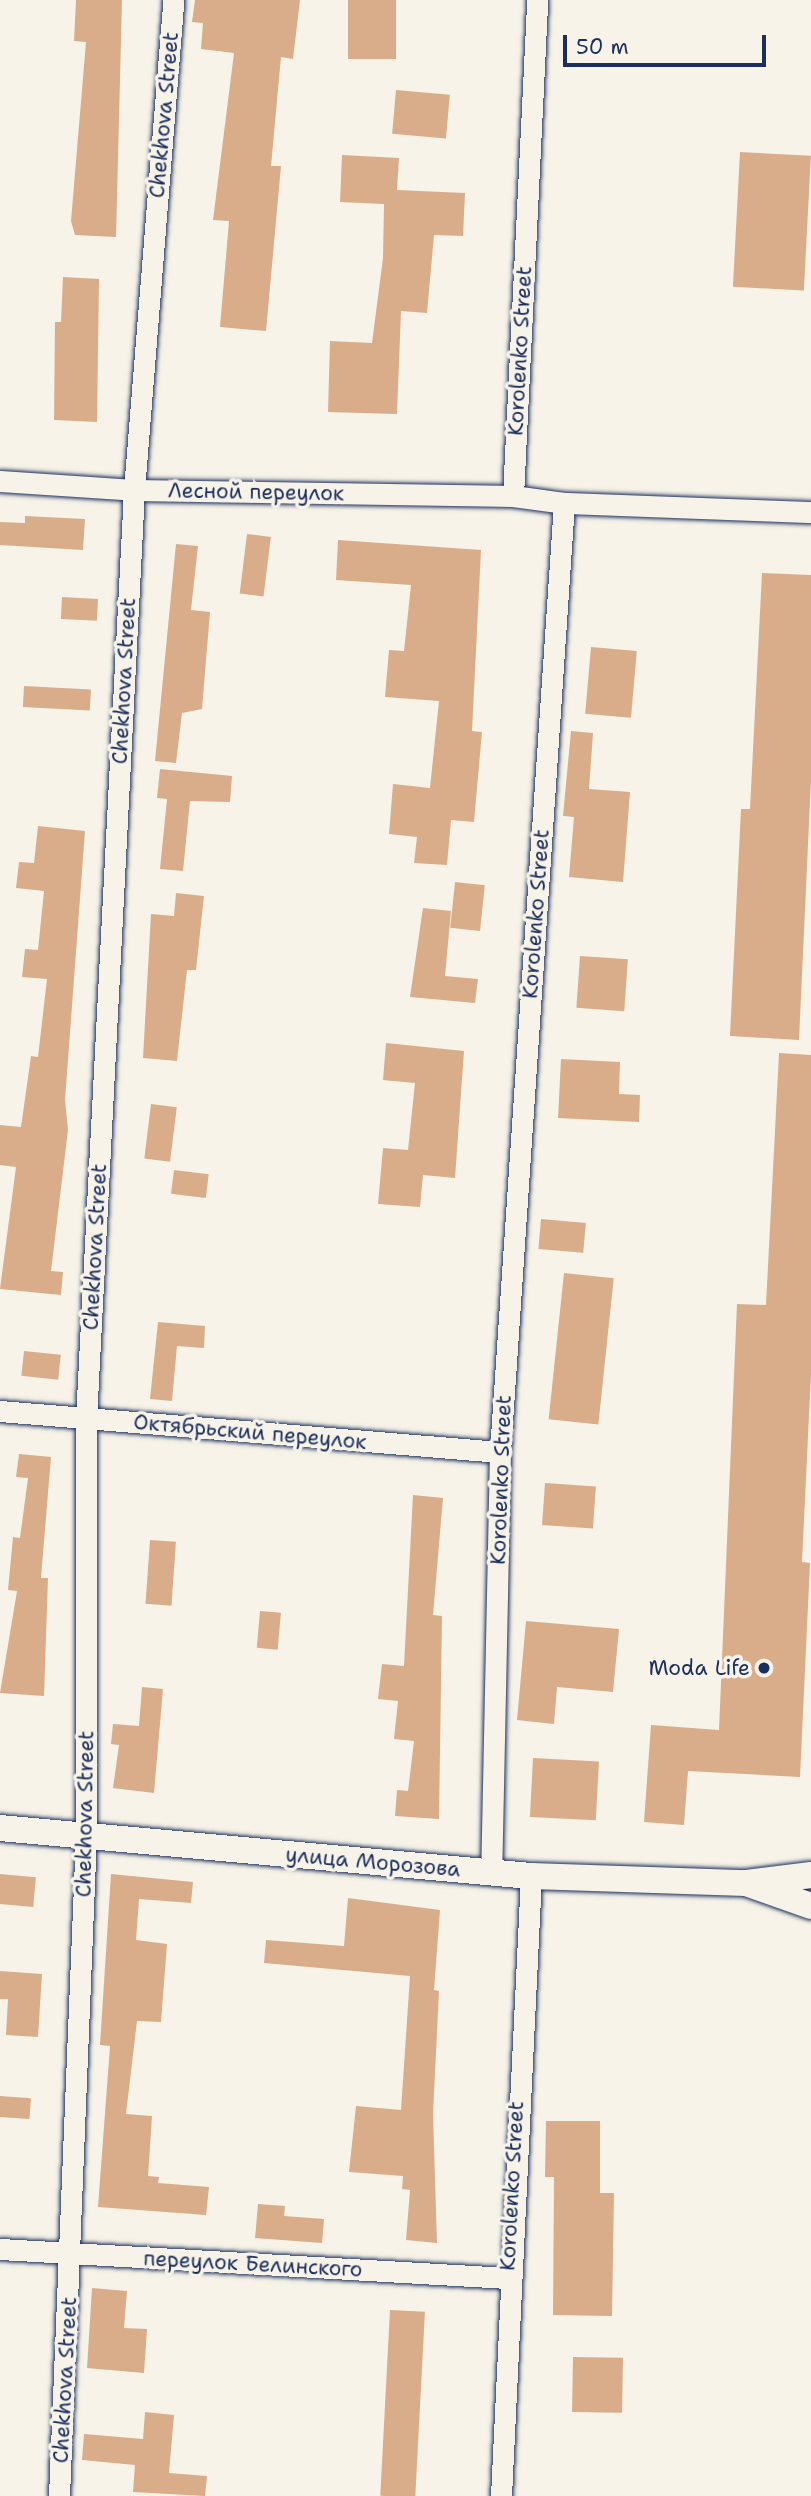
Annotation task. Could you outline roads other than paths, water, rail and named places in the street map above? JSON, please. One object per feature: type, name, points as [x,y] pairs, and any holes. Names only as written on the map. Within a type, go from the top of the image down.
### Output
[{"type":"street","name":"Chekhova Street","points":[[59,2496],[71,2255],[86,1836],[86,1419],[134,490],[173,0]]},
{"type":"street","name":"Korolenko Street","points":[[513,496],[537,0]]},
{"type":"street","name":"Лесной переулок","points":[[0,481],[134,490],[513,496]]},
{"type":"street","points":[[513,496],[564,503],[811,512]]},
{"type":"street","name":"Korolenko Street","points":[[491,1873],[500,1452],[564,503]]},
{"type":"street","name":"Октябрьский переулок","points":[[0,1411],[500,1452]]},
{"type":"street","name":"улица Морозова","points":[[0,1828],[531,1876],[747,1883]]},
{"type":"street","points":[[747,1883],[811,1875]]},
{"type":"street","name":"Korolenko Street","points":[[501,2496],[507,2278],[531,1876]]},
{"type":"street","points":[[747,1883],[811,1906]]},
{"type":"street","name":"переулок Белинского","points":[[0,2249],[507,2278]]},
{"type":"place","name":"Moda Life","points":[[764,1668]]}]
